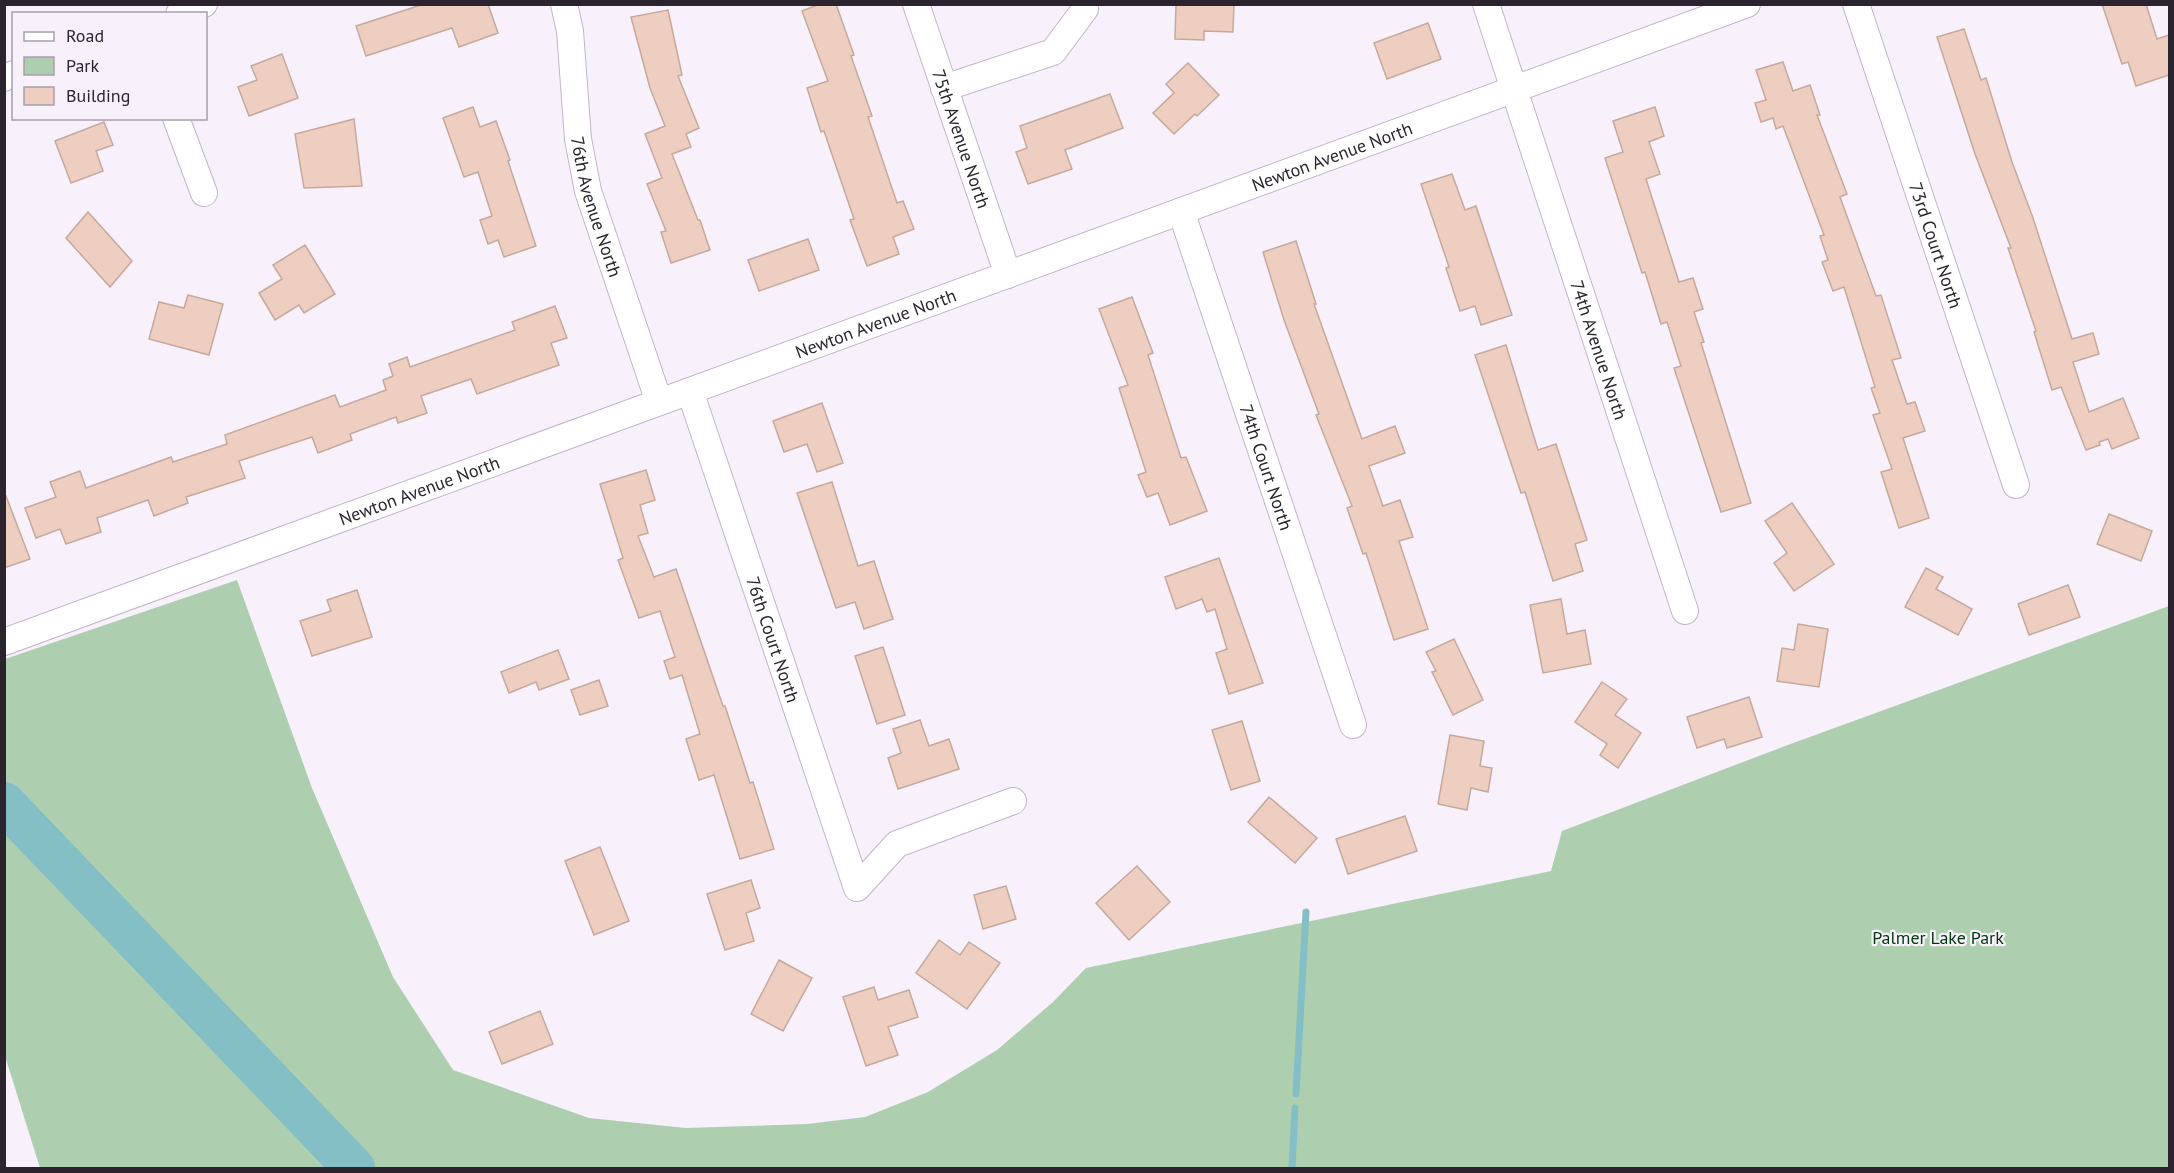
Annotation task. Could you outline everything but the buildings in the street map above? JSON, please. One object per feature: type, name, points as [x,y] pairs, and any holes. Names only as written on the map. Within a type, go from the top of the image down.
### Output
[{"type":"street","points":[[184,12],[204,4]]},
{"type":"street","name":"76th Avenue North","points":[[564,4],[570,31],[578,139],[588,191],[659,402]]},
{"type":"street","name":"75th Avenue North","points":[[916,4],[1008,275]]},
{"type":"street","name":"74th Avenue North","points":[[1486,4],[1685,610]]},
{"type":"street","name":"Newton Avenue North","points":[[4,642],[1747,4]]},
{"type":"street","name":"73rd Court North","points":[[1856,4],[2016,485]]},
{"type":"street","points":[[944,88],[1053,52],[1085,9]]},
{"type":"street","points":[[178,120],[204,193]]},
{"type":"street","name":"74th Court North","points":[[1181,211],[1353,725]]},
{"type":"street","name":"76th Court North","points":[[690,391],[857,888],[897,844],[1013,801]]},
{"type":"green space","name":"Palmer Lake Park","points":[[237,580],[312,788],[393,977],[453,1070],[589,1118],[686,1128],[807,1124],[865,1117],[928,1092],[997,1050],[1053,1002],[1086,968],[1551,871],[1562,831],[1785,746],[2169,606],[2169,1168],[40,1168],[5,1056],[5,659]]},
{"type":"waterway","points":[[4,803],[354,1168]]},
{"type":"waterway","points":[[1296,1094],[1306,912]]},
{"type":"waterway","points":[[1292,1168],[1295,1108]]}]
